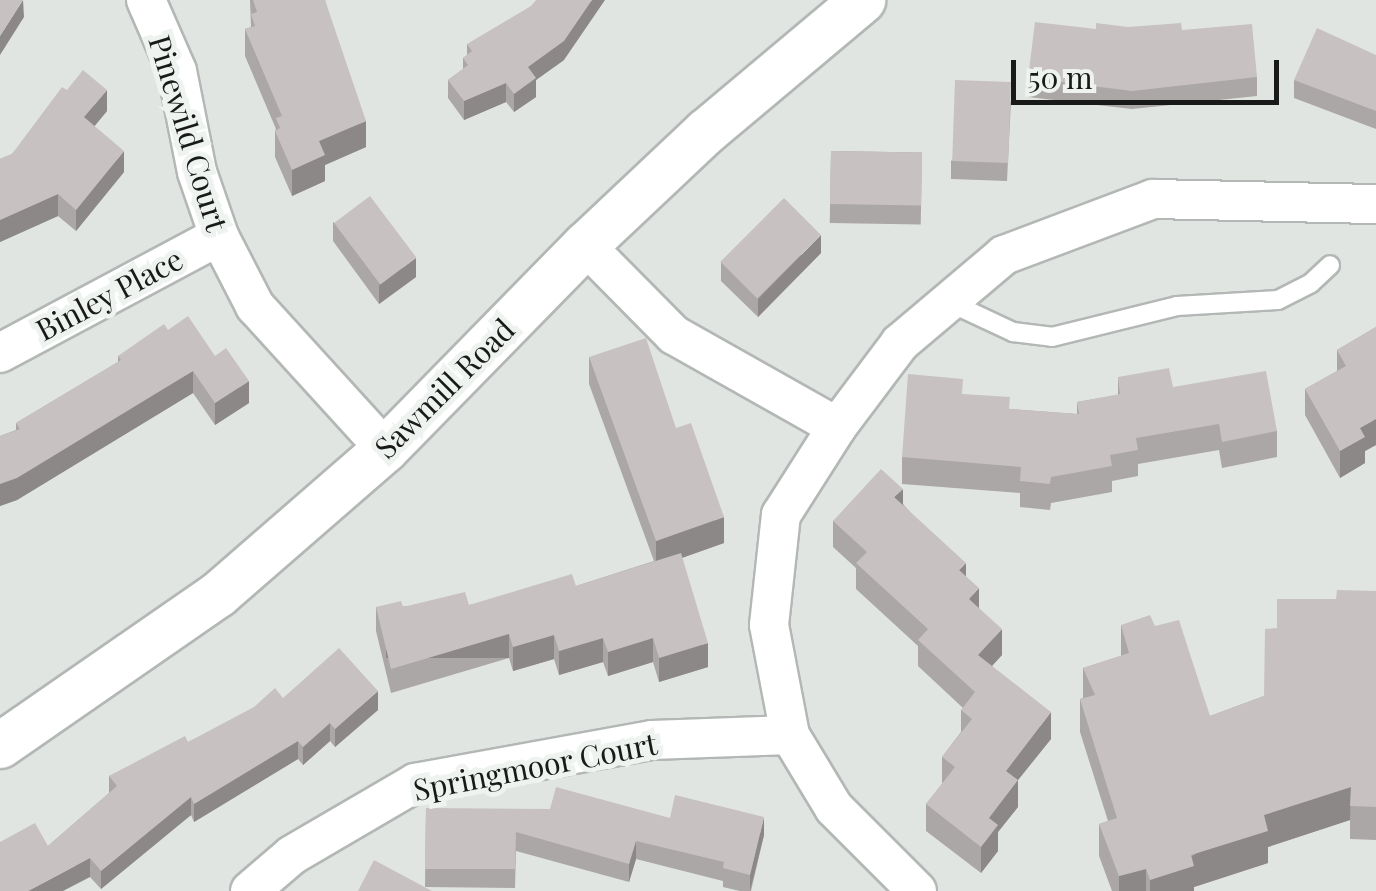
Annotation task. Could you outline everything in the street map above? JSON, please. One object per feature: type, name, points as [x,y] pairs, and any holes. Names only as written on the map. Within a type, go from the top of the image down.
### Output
[{"type":"street","name":"Pinewild Court","points":[[146,0],[177,71],[197,172],[219,236],[254,306],[385,449]]},
{"type":"street","name":"Sawmill Road","points":[[0,745],[218,594],[385,449],[585,245],[706,131],[862,0]]},
{"type":"street","points":[[917,891],[834,808],[790,736],[769,625],[781,515],[836,426],[900,343],[1004,254],[1153,199],[1376,204]]},
{"type":"street","name":"Binley Place","points":[[0,353],[219,236]]},
{"type":"street","points":[[585,245],[674,336],[836,426]]},
{"type":"street","name":"Springmoor Court","points":[[250,891],[292,855],[415,783],[652,740],[790,736]]},
{"type":"lane","points":[[949,302],[1013,332],[1052,337],[1177,306],[1278,300],[1311,283],[1330,265]]},
{"type":"building","points":[[0,0],[23,0],[0,36]]},
{"type":"building","points":[[253,0],[325,0],[366,121],[319,141],[325,155],[292,170],[275,131],[280,128],[276,118],[282,116],[245,29],[255,26],[251,14],[257,12]]},
{"type":"building","points":[[536,0],[592,0],[564,41],[528,67],[536,78],[514,94],[506,83],[464,101],[448,80],[468,65],[463,58],[472,51],[467,44]]},
{"type":"building","points":[[1035,22],[1096,29],[1096,23],[1128,27],[1181,23],[1182,30],[1252,24],[1257,77],[1132,91],[1028,78]]},
{"type":"building","points":[[1317,28],[1376,55],[1376,111],[1294,80]]},
{"type":"building","points":[[83,70],[107,90],[84,117],[124,151],[76,210],[58,194],[0,220],[0,159],[12,154],[62,87],[67,90]]},
{"type":"building","points":[[955,80],[1011,82],[1008,163],[952,161]]},
{"type":"building","points":[[831,151],[922,153],[921,206],[830,204]]},
{"type":"building","points":[[370,196],[416,257],[380,285],[334,223]]},
{"type":"building","points":[[784,198],[821,235],[757,298],[720,262]]},
{"type":"building","points":[[188,316],[215,356],[226,348],[249,381],[215,403],[193,371],[17,478],[0,484],[0,436],[20,429],[16,423],[121,360],[118,356],[164,324],[168,330]]},
{"type":"building","points":[[1376,327],[1376,419],[1360,428],[1365,437],[1340,451],[1305,389],[1346,366],[1337,350]]},
{"type":"building","points":[[646,338],[676,428],[691,423],[724,517],[656,541],[589,357]]},
{"type":"building","points":[[1169,368],[1173,387],[1266,371],[1277,431],[1222,442],[1219,424],[1136,438],[1138,450],[1110,455],[1112,466],[1051,477],[1050,484],[1020,481],[1021,467],[902,457],[908,374],[963,379],[962,394],[1010,397],[1009,409],[1079,414],[1077,402],[1120,394],[1118,377]]},
{"type":"building","points":[[881,469],[903,489],[894,497],[966,563],[959,570],[979,588],[969,599],[1002,629],[978,655],[1051,712],[1006,771],[1018,780],[989,818],[998,825],[981,847],[926,804],[955,767],[942,757],[972,719],[961,710],[975,692],[918,640],[928,629],[856,563],[867,552],[833,521]]},
{"type":"building","points":[[681,553],[708,643],[659,658],[653,638],[608,652],[603,638],[559,651],[554,635],[513,647],[509,634],[391,669],[376,607],[401,601],[403,607],[465,592],[469,605],[572,574],[576,586]]},
{"type":"building","points":[[1337,590],[1376,591],[1376,807],[1350,806],[1351,787],[1264,815],[1268,831],[1191,855],[1194,866],[1150,880],[1146,869],[1119,876],[1099,824],[1117,818],[1080,699],[1095,695],[1083,668],[1129,653],[1121,625],[1150,615],[1155,626],[1179,620],[1210,716],[1264,696],[1265,629],[1277,628],[1277,599],[1336,599]]},
{"type":"building","points":[[339,648],[378,691],[335,729],[330,723],[303,747],[298,741],[194,804],[191,797],[101,871],[90,858],[28,891],[0,891],[0,842],[35,823],[48,846],[117,786],[109,776],[185,736],[188,742],[254,707],[275,688],[283,698]]},
{"type":"building","points":[[556,787],[670,818],[675,795],[764,817],[750,875],[723,868],[724,862],[636,841],[629,864],[516,832],[515,869],[425,869],[426,808],[550,809]]},
{"type":"building","points":[[374,860],[432,891],[358,891]]}]
